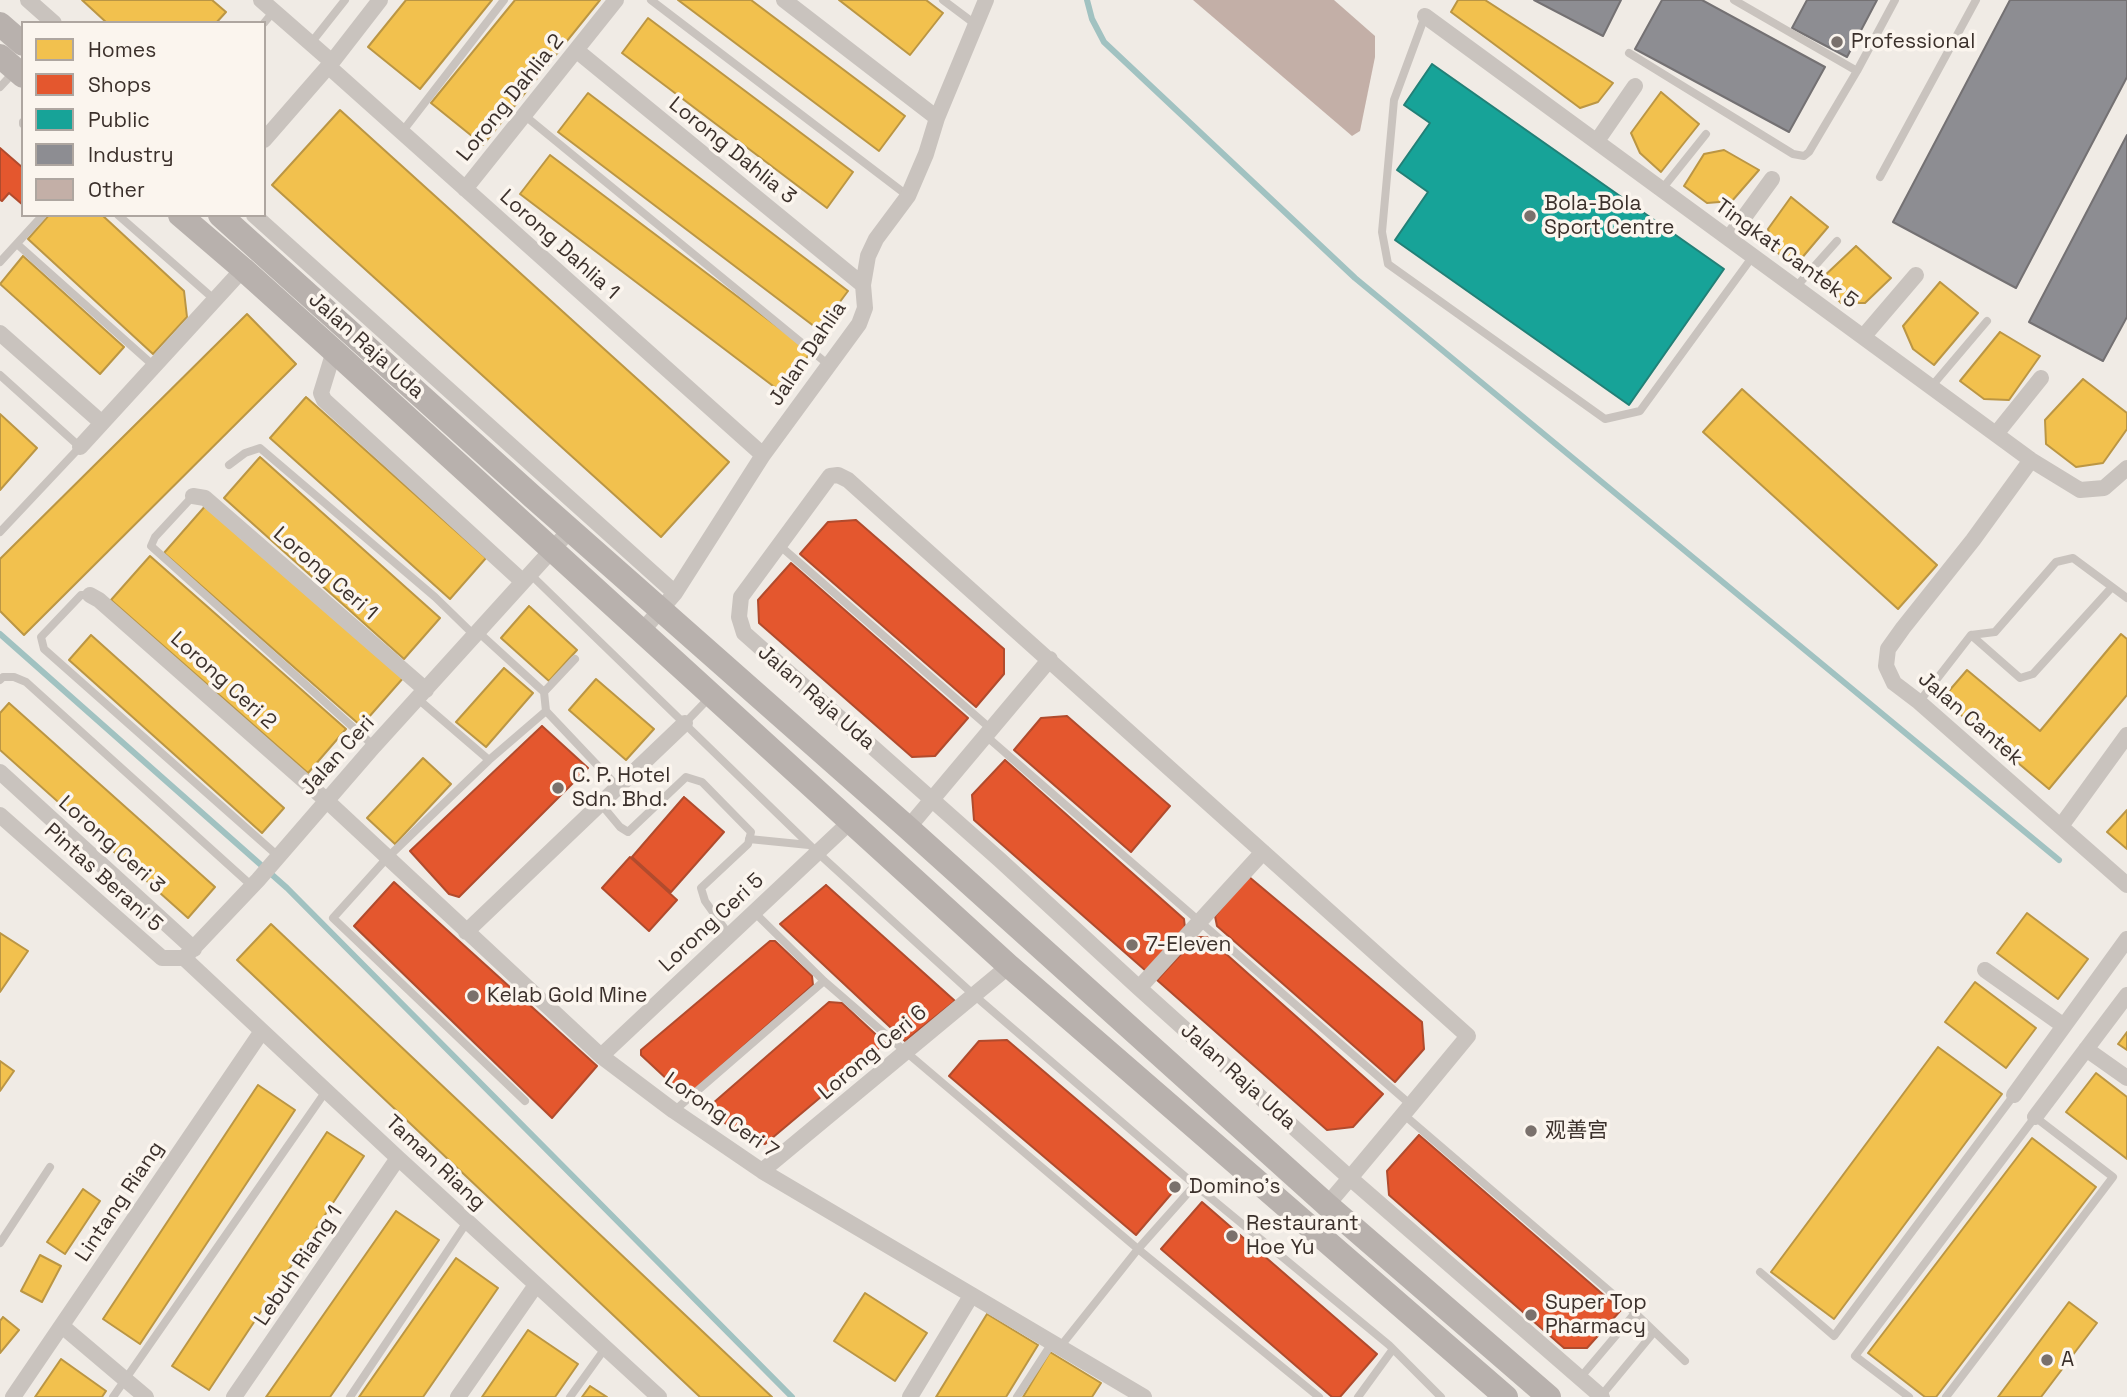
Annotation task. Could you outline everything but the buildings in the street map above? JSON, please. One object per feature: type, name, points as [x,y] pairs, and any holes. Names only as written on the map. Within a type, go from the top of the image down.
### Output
[{"type":"main road","points":[[0,24],[21,42]]},
{"type":"main road","name":"Jalan Raja Uda","points":[[182,217],[334,351],[1010,966],[1497,1393]]},
{"type":"main road","name":"Jalan Raja Uda","points":[[222,217],[570,530],[668,601],[908,828],[1327,1205],[1549,1397]]},
{"type":"street","points":[[28,0],[52,21]]},
{"type":"street","points":[[266,138],[330,64],[380,0]]},
{"type":"street","name":"Lorong Dahlia 2","points":[[465,189],[616,0]]},
{"type":"street","points":[[784,0],[937,118]]},
{"type":"street","name":"Jalan Dahlia","points":[[642,631],[668,601],[763,455],[859,324],[865,308],[863,285],[868,256],[876,239],[908,196],[986,0]]},
{"type":"street","name":"Lorong Dahlia 1","points":[[266,11],[311,43],[402,132],[763,455]]},
{"type":"street","name":"Tingkat Cantek 5","points":[[1425,16],[2031,460],[2080,490],[2104,488],[2127,468]]},
{"type":"street","name":"Lorong Dahlia 3","points":[[576,51],[863,285]]},
{"type":"street","points":[[1597,141],[1635,86]]},
{"type":"street","points":[[1729,238],[1772,179]]},
{"type":"street","points":[[256,217],[668,601]]},
{"type":"street","points":[[80,447],[243,269]]},
{"type":"street","points":[[1863,337],[1916,275]]},
{"type":"street","points":[[0,333],[102,423]]},
{"type":"street","points":[[334,351],[321,393],[324,400],[526,577]]},
{"type":"street","points":[[1996,434],[2041,378]]},
{"type":"street","name":"Jalan Cantek","points":[[2031,460],[1888,649],[1886,666],[1895,683],[2127,885]]},
{"type":"street","name":"Jalan Raja Uda","points":[[1407,1109],[1468,1036],[848,480],[838,475],[830,476],[741,597],[739,617],[744,633],[1000,860],[1350,1178],[1602,1397]]},
{"type":"street","name":"Lorong Ceri 1","points":[[193,496],[205,498],[422,694]]},
{"type":"street","name":"Jalan Ceri","points":[[189,954],[570,530]]},
{"type":"street","name":"Lorong Ceri 2","points":[[90,595],[99,600],[326,800]]},
{"type":"street","points":[[908,828],[1050,659]]},
{"type":"street","points":[[466,932],[685,723]]},
{"type":"street","points":[[2061,826],[2127,735]]},
{"type":"street","name":"Lorong Ceri 3","points":[[0,772],[189,954]]},
{"type":"street","name":"Lorong Ceri 7","points":[[326,800],[601,1056],[674,1111],[762,1171],[1056,1345],[1119,1391],[1143,1397]]},
{"type":"street","name":"Pintas Berani 5","points":[[0,815],[162,958],[189,954]]},
{"type":"street","name":"Lorong Ceri 5","points":[[601,1056],[730,936],[814,849],[851,821]]},
{"type":"street","points":[[1139,989],[1263,852]]},
{"type":"street","points":[[2014,1095],[2127,939]]},
{"type":"street","name":"Taman Riang","points":[[189,954],[262,1031],[659,1397]]},
{"type":"street","name":"Lorong Ceri 6","points":[[762,1171],[1010,966]]},
{"type":"street","points":[[1985,970],[2064,1026]]},
{"type":"street","points":[[2035,1117],[2127,995]]},
{"type":"street","name":"Lintang Riang","points":[[13,1397],[262,1031]]},
{"type":"street","points":[[2086,1049],[2127,1078]]},
{"type":"street","points":[[1327,1205],[1407,1109]]},
{"type":"street","name":"Lebuh Riang 1","points":[[234,1397],[397,1158]]},
{"type":"street","points":[[458,1397],[536,1285]]},
{"type":"street","points":[[910,1397],[971,1296]]},
{"type":"street","points":[[62,1326],[146,1397]]},
{"type":"lane","points":[[311,43],[345,0]]},
{"type":"lane","points":[[402,132],[504,0]]},
{"type":"lane","points":[[651,0],[908,196]]},
{"type":"lane","points":[[943,0],[975,24]]},
{"type":"lane","points":[[1734,0],[1857,71]]},
{"type":"lane","points":[[1629,53],[1793,154],[1804,156],[1809,152],[1857,71],[1895,0]]},
{"type":"lane","points":[[1880,177],[1976,0]]},
{"type":"lane","points":[[1425,16],[1394,100],[1382,232],[1388,264],[1605,419],[1640,411],[1753,256]]},
{"type":"lane","points":[[524,115],[830,366]]},
{"type":"lane","points":[[1662,189],[1706,134]]},
{"type":"lane","points":[[0,262],[41,217]]},
{"type":"lane","points":[[120,217],[215,300]]},
{"type":"lane","points":[[1796,287],[1837,240]]},
{"type":"lane","points":[[17,244],[154,366]]},
{"type":"lane","points":[[1931,387],[1987,321]]},
{"type":"lane","points":[[0,375],[80,447],[0,532]]},
{"type":"lane","points":[[229,465],[245,453],[260,448],[544,692],[546,711],[617,786]]},
{"type":"lane","points":[[193,496],[155,537],[151,546],[374,746]]},
{"type":"lane","points":[[779,545],[1201,922],[1685,1361]]},
{"type":"lane","points":[[1919,702],[1971,635],[1995,632],[2056,562],[2073,558],[2127,598]]},
{"type":"lane","points":[[526,577],[685,723],[814,849],[975,996],[1195,1185],[1393,1349],[1441,1397]]},
{"type":"lane","points":[[1971,635],[2020,678],[2033,674],[2112,587]]},
{"type":"lane","points":[[90,595],[81,595],[41,637],[44,649],[275,859]]},
{"type":"lane","points":[[544,692],[575,659]]},
{"type":"lane","points":[[0,680],[14,677],[26,682],[255,883]]},
{"type":"lane","points":[[422,694],[489,760]]},
{"type":"lane","points":[[685,723],[712,695]]},
{"type":"lane","points":[[525,1101],[333,918],[387,858],[489,760],[546,711]]},
{"type":"lane","points":[[600,803],[620,827],[628,832],[686,777],[702,782],[751,832],[748,844],[701,888],[705,901],[730,936]]},
{"type":"lane","points":[[749,839],[814,849]]},
{"type":"lane","points":[[754,912],[824,981],[906,1052],[1138,1249],[1319,1397]]},
{"type":"lane","points":[[674,1111],[824,981]]},
{"type":"lane","points":[[113,1397],[326,1091]]},
{"type":"lane","points":[[1760,1272],[1834,1336],[2014,1095]]},
{"type":"lane","points":[[1909,1397],[1855,1356],[2035,1117],[2113,1177],[1946,1397]]},
{"type":"lane","points":[[0,1243],[50,1167]]},
{"type":"lane","points":[[1017,1397],[1056,1345],[1195,1185]]},
{"type":"lane","points":[[350,1397],[467,1222]]},
{"type":"lane","points":[[1580,1378],[1635,1313]]},
{"type":"lane","points":[[1602,1397],[1654,1332]]},
{"type":"lane","points":[[570,1397],[606,1347]]},
{"type":"lane","points":[[1358,1397],[1393,1349]]},
{"type":"waterway","points":[[1087,0],[1092,19],[1104,42],[1355,278],[2059,860]]},
{"type":"waterway","points":[[0,634],[287,888],[792,1397]]},
{"type":"place","name":"Professional","points":[[1837,42]]},
{"type":"place","name":"Bola-Bola Sport Centre","points":[[1530,216]]},
{"type":"place","name":"C. P. Hotel Sdn. Bhd.","points":[[558,788]]},
{"type":"place","name":"7-Eleven","points":[[1132,945]]},
{"type":"place","name":"Kelab Gold Mine","points":[[473,996]]},
{"type":"place","name":"观善宫","points":[[1531,1131]]},
{"type":"place","name":"Domino's","points":[[1175,1187]]},
{"type":"place","name":"Restaurant Hoe Yu","points":[[1232,1236]]},
{"type":"place","name":"Super Top Pharmacy","points":[[1531,1315]]},
{"type":"place","name":"A","points":[[2047,1360]]}]
